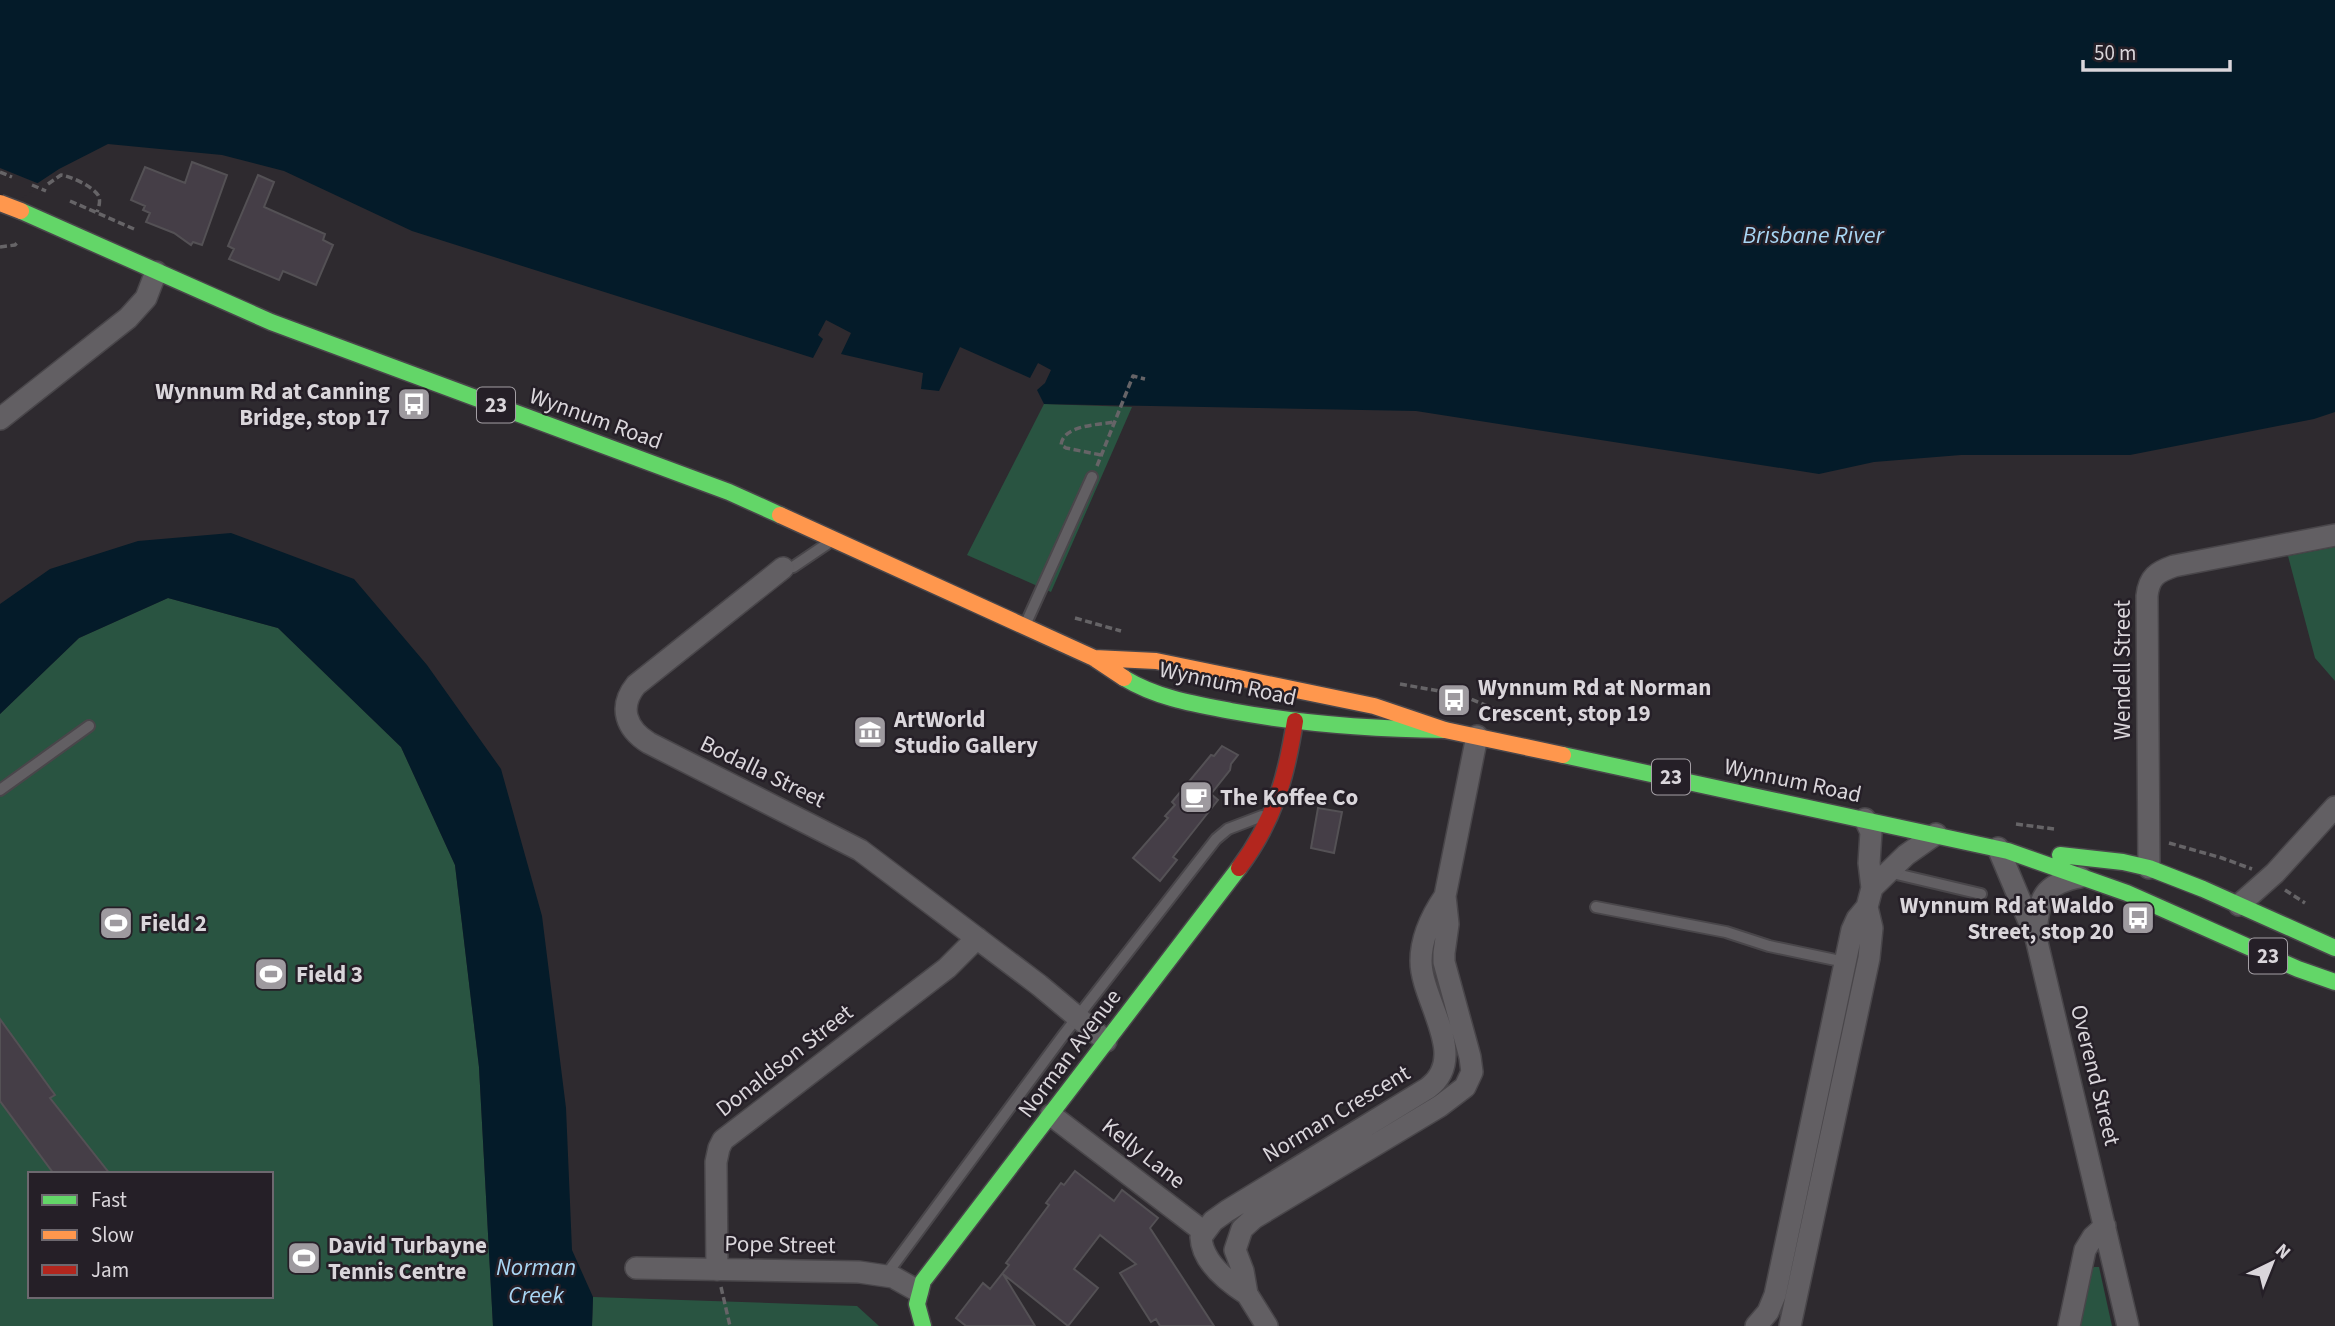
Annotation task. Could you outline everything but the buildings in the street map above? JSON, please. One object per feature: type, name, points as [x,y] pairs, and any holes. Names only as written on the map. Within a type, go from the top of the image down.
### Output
[{"type":"main road","name":"Wynnum Road","points":[[0,203],[271,322],[729,492],[1094,658],[1135,685],[1166,697],[1295,721],[1445,730]]},
{"type":"main road","name":"Wynnum Road","points":[[1094,658],[1156,660],[1374,706],[1445,730],[2003,849],[2106,860],[2150,869],[2335,948]]},
{"type":"main road","name":"Norman Avenue","points":[[918,1291],[1241,866],[1267,828],[1286,778],[1301,692]]},
{"type":"main road","name":"Wynnum Road","points":[[2003,849],[2182,916],[2273,958],[2335,982]]},
{"type":"main road","points":[[2150,869],[2152,885],[2182,916]]},
{"type":"main road","points":[[2304,934],[2335,982]]},
{"type":"main road","points":[[918,1291],[918,1308],[923,1326]]},
{"type":"street","points":[[0,419],[128,318],[146,298],[156,272]]},
{"type":"street","name":"Wendell Street","points":[[2150,869],[2147,596],[2150,580],[2156,574],[2174,566],[2335,535]]},
{"type":"street","name":"Bodalla Street","points":[[783,568],[636,685],[625,705],[630,727],[649,743],[860,850],[977,938],[1106,1041]]},
{"type":"street","name":"Norman Crescent","points":[[1267,1326],[1247,1294],[1244,1271],[1235,1248],[1247,1223],[1440,1106],[1469,1082],[1472,1072],[1470,1057],[1444,962],[1448,924],[1445,896],[1478,736]]},
{"type":"street","points":[[2239,905],[2275,873],[2335,807]]},
{"type":"street","points":[[1790,1326],[1869,958],[1872,928],[1869,898],[1871,832],[1866,819]]},
{"type":"street","points":[[1756,1326],[1768,1312],[1775,1295],[1854,925],[1888,872],[1906,855],[1936,834]]},
{"type":"street","name":"Overend Street","points":[[2003,849],[2036,938],[2128,1326]]},
{"type":"street","name":"Overend Street","points":[[2036,938],[2038,905],[2042,898],[2061,882],[2081,877]]},
{"type":"street","name":"Norman Crescent","points":[[1247,1294],[1230,1283],[1219,1271],[1202,1244],[1201,1237],[1204,1232],[1227,1211],[1428,1088],[1444,1068],[1446,1054],[1423,980],[1421,958],[1430,919],[1445,896]]},
{"type":"street","name":"Donaldson Street","points":[[717,1270],[716,1162],[723,1140],[947,968],[977,938]]},
{"type":"street","name":"Kelly Lane","points":[[1051,1115],[1204,1232]]},
{"type":"street","points":[[2069,1326],[2085,1250],[2093,1237],[2105,1226]]},
{"type":"street","name":"Pope Street","points":[[636,1268],[859,1272],[886,1275],[918,1291]]},
{"type":"lane","points":[[1024,628],[1092,477]]},
{"type":"lane","name":"Bodalla Street","points":[[783,568],[793,567],[835,539]]},
{"type":"lane","points":[[0,790],[89,726]]},
{"type":"lane","name":"Norman Avenue","points":[[886,1275],[1078,1017],[1216,839],[1228,829],[1275,812]]},
{"type":"lane","points":[[1888,872],[1981,894]]},
{"type":"lane","points":[[1596,907],[1726,932],[1769,946],[1845,962]]},
{"type":"path","points":[[48,184],[61,175],[68,176],[96,193],[100,200],[97,212]]},
{"type":"path","points":[[0,247],[15,245],[19,241]]},
{"type":"path","points":[[1092,477],[1133,376],[1145,379]]},
{"type":"path","points":[[1101,456],[1066,448],[1061,445],[1061,439],[1072,430],[1114,422]]},
{"type":"path","points":[[717,1270],[730,1326]]},
{"type":"green space","points":[[1044,404],[1132,407],[1051,592],[967,555]]},
{"type":"green space","points":[[2335,547],[2335,681],[2315,658],[2288,556]]},
{"type":"green space","points":[[168,598],[278,628],[401,747],[455,865],[479,1067],[493,1326],[0,1326],[0,714],[79,638]]},
{"type":"green space","points":[[2099,1267],[2112,1326],[2079,1326],[2090,1271]]},
{"type":"green space","points":[[593,1297],[857,1306],[879,1326],[592,1326]]},
{"type":"water","name":"Brisbane River","points":[[0,0],[2335,0],[2335,412],[2314,419],[2130,455],[1961,455],[1874,462],[1819,474],[1416,411],[1044,404],[1037,390],[1045,383],[1051,370],[1038,363],[1030,378],[960,347],[939,391],[921,389],[923,373],[841,354],[851,333],[826,320],[818,335],[823,339],[813,358],[412,231],[284,171],[222,155],[108,144],[59,169],[0,208]]},
{"type":"water","name":"Norman Creek","points":[[231,533],[354,579],[427,665],[501,769],[542,916],[566,1108],[572,1250],[593,1297],[592,1326],[493,1326],[479,1067],[455,865],[401,747],[278,628],[168,598],[79,638],[0,714],[0,604],[50,569],[138,541]]},
{"type":"pier","points":[[0,168],[42,185],[0,212]]},
{"type":"traffic: fast","points":[[21,211],[271,322],[729,492],[780,515]]},
{"type":"traffic: fast","points":[[1124,678],[1149,691],[1176,699],[1258,716],[1338,725],[1445,730]]},
{"type":"traffic: fast","points":[[1563,755],[2008,851],[2127,893],[2298,969],[2335,982]]},
{"type":"traffic: fast","points":[[2060,855],[2123,862],[2149,868],[2335,948]]},
{"type":"traffic: fast","points":[[923,1326],[917,1304],[923,1281],[1239,868]]},
{"type":"traffic: slow","points":[[0,203],[21,211]]},
{"type":"traffic: slow","points":[[780,515],[1094,658],[1124,678]]},
{"type":"traffic: slow","points":[[1094,658],[1156,661],[1374,706],[1445,730],[1563,755]]},
{"type":"traffic: jam","points":[[1239,868],[1261,833],[1277,799],[1295,721]]},
{"type":"place","name":"Wynnum Rd at Canning Bridge, stop 17","points":[[414,404]]},
{"type":"place","name":"Wynnum Rd at Norman Crescent, stop 19","points":[[1454,700]]},
{"type":"place","name":"ArtWorld Studio Gallery","points":[[870,732]]},
{"type":"place","name":"The Koffee Co","points":[[1196,797]]},
{"type":"place","name":"Wynnum Rd at Waldo Street, stop 20","points":[[2138,918]]},
{"type":"place","name":"Field 2","points":[[116,923]]},
{"type":"place","name":"Field 3","points":[[271,974]]},
{"type":"place","name":"David Turbayne Tennis Centre","points":[[304,1258]]}]
